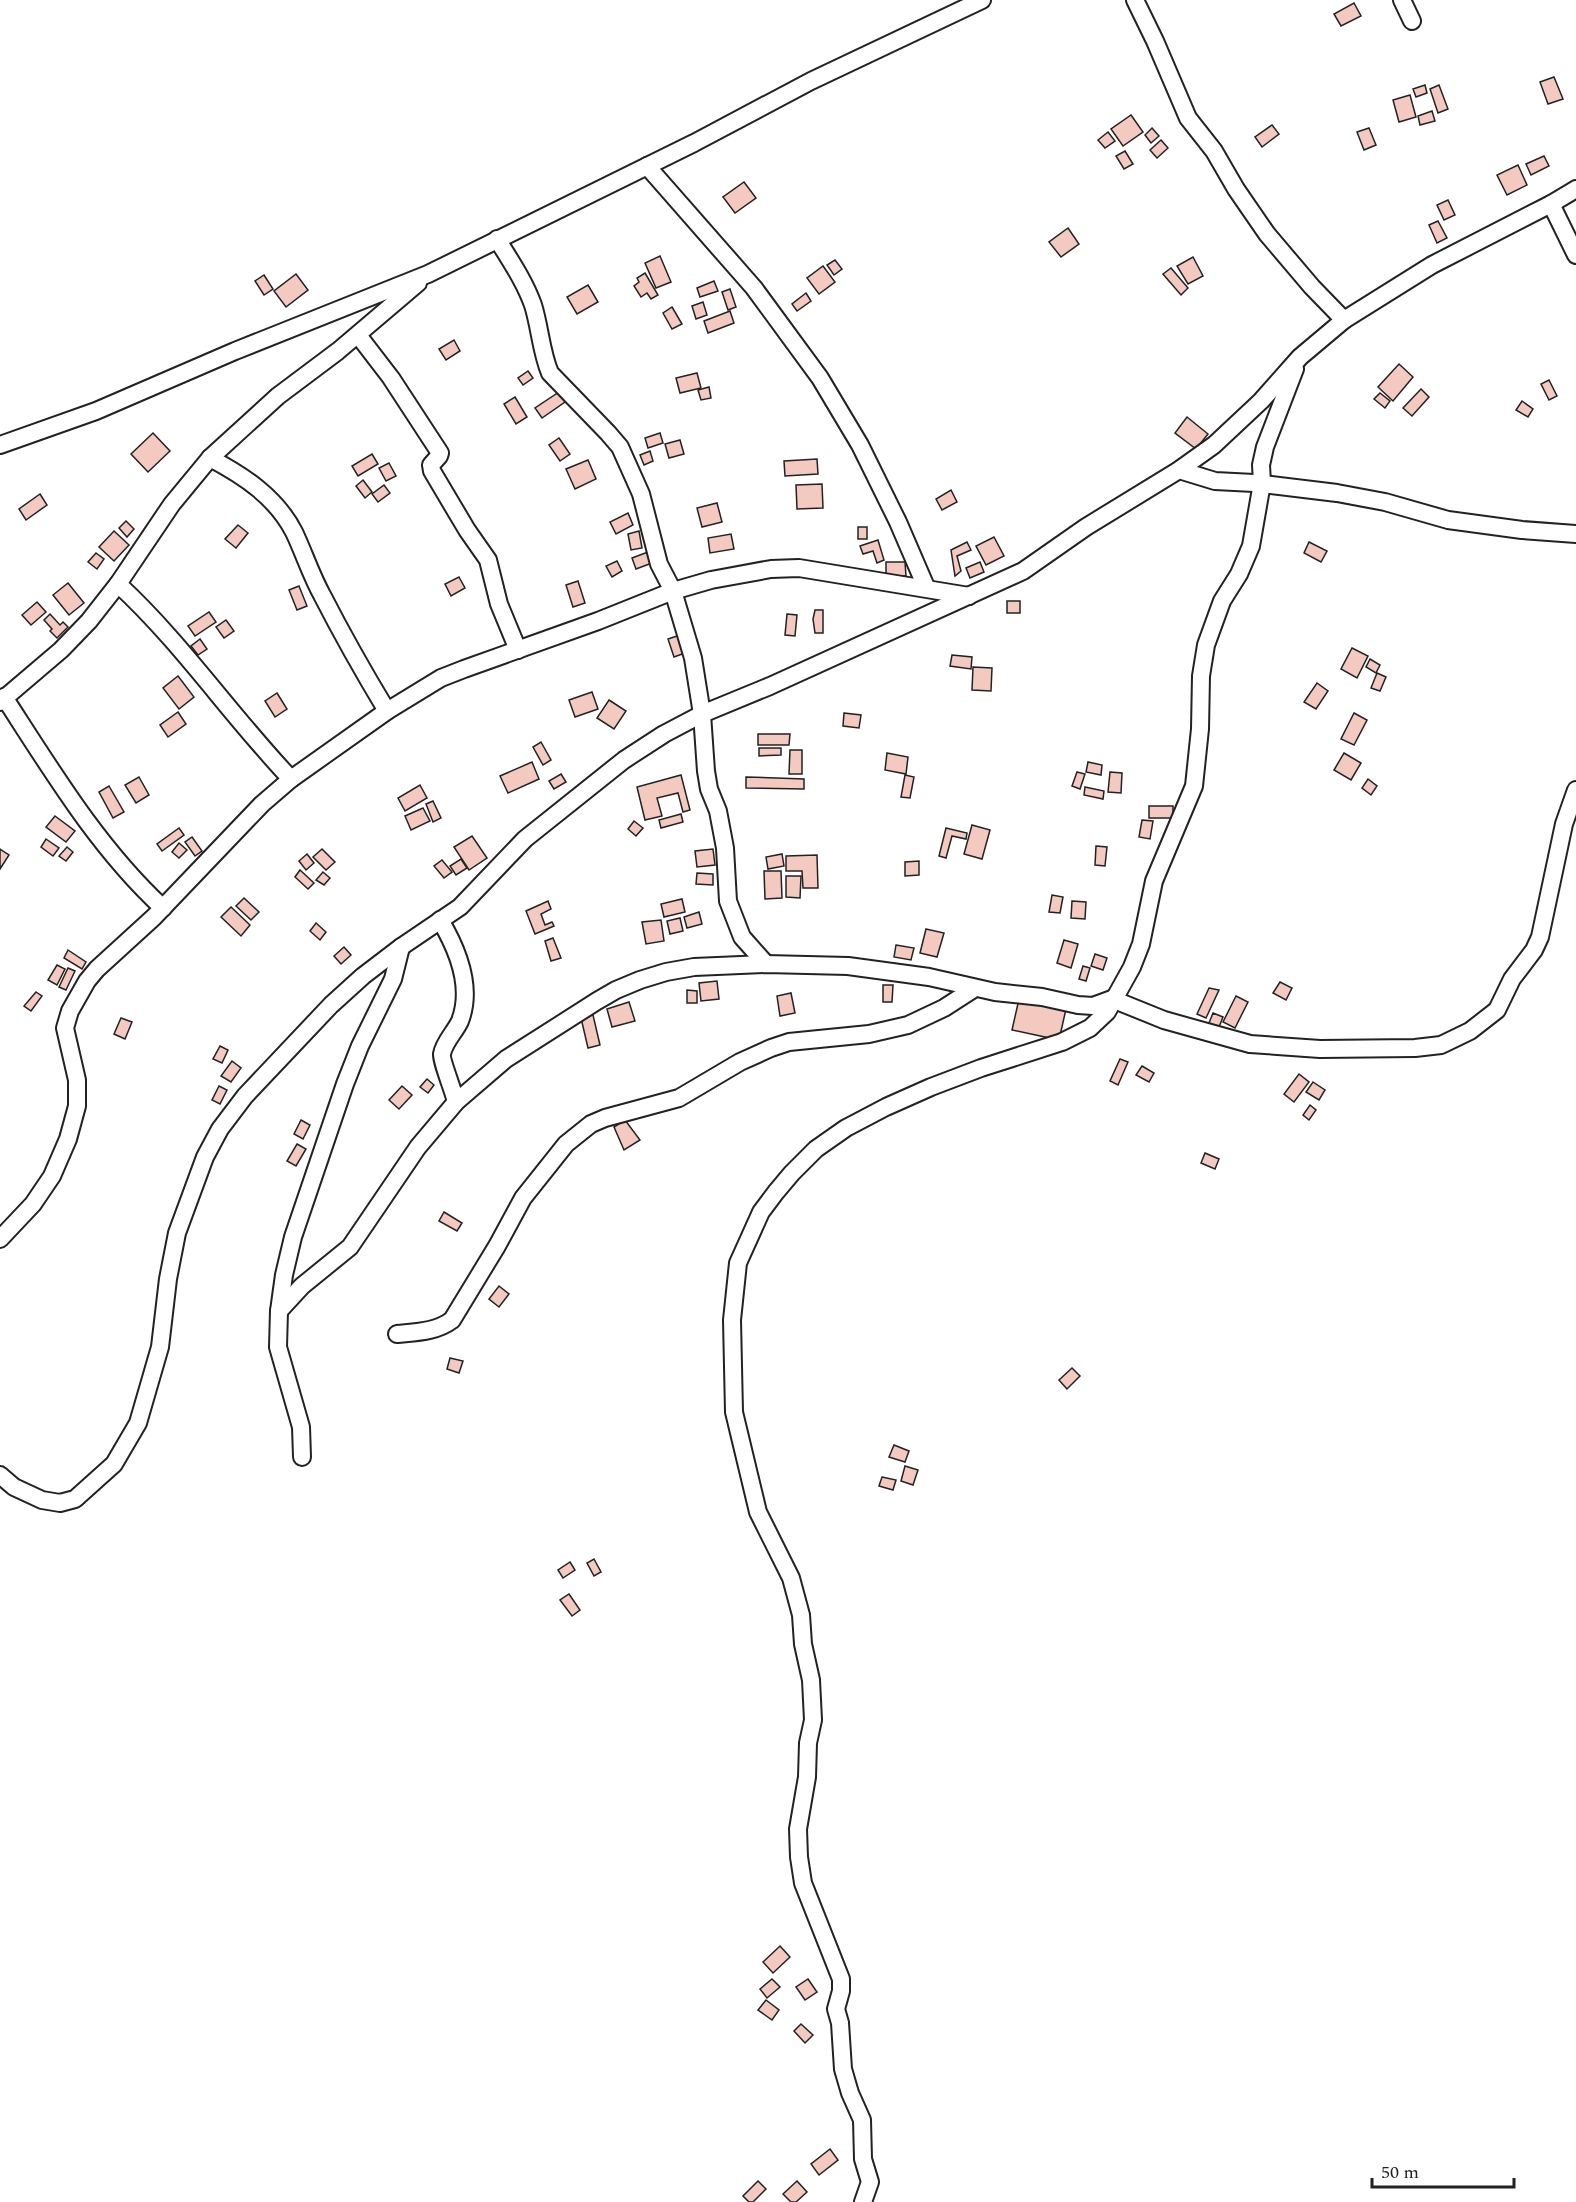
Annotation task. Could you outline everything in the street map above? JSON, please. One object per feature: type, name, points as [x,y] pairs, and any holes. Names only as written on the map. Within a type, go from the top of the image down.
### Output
[{"type":"street","points":[[0,445],[96,411],[236,351],[428,274],[647,166],[812,81],[982,0]]},
{"type":"street","points":[[1135,0],[1188,118],[1214,151],[1236,189],[1267,234],[1312,287],[1344,320]]},
{"type":"street","points":[[1402,0],[1412,21]]},
{"type":"street","points":[[647,166],[754,288],[820,378],[860,445],[898,522],[926,587]]},
{"type":"street","points":[[0,1475],[14,1487],[42,1500],[60,1503],[75,1499],[114,1464],[138,1423],[160,1347],[168,1279],[177,1233],[192,1188],[220,1129],[245,1096],[331,1005],[401,947],[460,907],[525,839],[624,760],[663,734],[702,714],[770,686],[1023,571],[1086,527],[1179,470],[1214,445],[1261,401],[1300,357],[1344,320],[1432,265],[1576,189]]},
{"type":"street","points":[[1551,204],[1576,255]]},
{"type":"street","points":[[497,239],[532,302],[544,361],[550,373],[620,447],[632,471],[648,517],[659,564],[673,591],[691,648],[702,714],[706,771],[720,820],[725,848],[728,902],[742,937],[766,964]]},
{"type":"street","points":[[163,908],[127,872],[90,826],[2,700],[61,650],[89,621],[118,584],[172,504],[210,458],[278,396],[315,370],[428,274]]},
{"type":"street","points":[[358,335],[391,378],[439,451],[440,455],[430,467],[467,530],[488,560],[499,604],[518,650]]},
{"type":"street","points":[[863,2202],[870,2182],[863,2160],[862,2120],[850,2093],[843,2069],[840,2023],[836,2008],[841,1991],[841,1979],[803,1883],[799,1857],[798,1829],[807,1777],[808,1743],[813,1720],[811,1680],[803,1644],[801,1615],[790,1578],[758,1512],[734,1412],[732,1320],[738,1263],[761,1212],[776,1192],[816,1149],[846,1128],[932,1087],[981,1068],[1062,1042],[1097,1023],[1114,1000],[1132,967],[1141,944],[1154,881],[1174,839],[1194,786],[1200,729],[1201,676],[1206,645],[1222,602],[1239,574],[1251,546],[1262,483],[1261,465],[1265,447],[1300,357]]},
{"type":"street","points":[[210,458],[254,484],[284,516],[293,530],[321,593],[387,711]]},
{"type":"street","points":[[1179,470],[1215,481],[1262,483],[1337,493],[1385,502],[1448,520],[1485,526],[1576,534]]},
{"type":"street","points":[[0,1239],[33,1204],[52,1176],[68,1139],[77,1106],[78,1080],[65,1028],[70,1011],[87,981],[163,908],[254,812],[291,779],[387,711],[441,678],[673,591],[711,580],[771,569],[799,568],[926,587],[969,596]]},
{"type":"street","points":[[118,584],[168,635],[245,728],[291,779]]},
{"type":"street","points":[[279,1311],[302,1286],[350,1247],[418,1148],[456,1102],[506,1059],[616,990],[666,972],[688,968],[766,964],[869,968],[1086,1006],[1114,1000],[1164,1020],[1250,1044],[1320,1049],[1415,1048],[1441,1045],[1470,1031],[1497,1010],[1512,980],[1534,950],[1544,918],[1564,824],[1576,789]]},
{"type":"street","points":[[440,920],[455,949],[465,979],[465,1003],[460,1020],[442,1053],[456,1102]]},
{"type":"street","points":[[302,1457],[301,1427],[278,1347],[279,1311],[293,1237],[345,1084],[360,1046],[393,979],[401,947]]},
{"type":"street","points":[[398,1334],[432,1330],[452,1320],[523,1198],[566,1144],[591,1124],[604,1118],[679,1098],[740,1062],[771,1047],[789,1042],[869,1034],[908,1025],[944,1008],[975,988]]},
{"type":"building","points":[[1354,3],[1361,16],[1341,26],[1334,14]]},
{"type":"building","points":[[1554,77],[1563,99],[1548,104],[1540,82]]},
{"type":"building","points":[[1425,85],[1427,93],[1416,97],[1413,89]]},
{"type":"building","points":[[1439,85],[1448,109],[1438,113],[1430,89]]},
{"type":"building","points":[[1410,95],[1416,117],[1399,122],[1393,100]]},
{"type":"building","points":[[1432,111],[1435,121],[1420,125],[1418,116]]},
{"type":"building","points":[[1131,115],[1143,132],[1123,146],[1111,129]]},
{"type":"building","points":[[1272,125],[1279,134],[1262,147],[1255,137]]},
{"type":"building","points":[[1152,128],[1159,136],[1151,143],[1145,135]]},
{"type":"building","points":[[1369,128],[1376,145],[1364,150],[1357,132]]},
{"type":"building","points":[[1108,132],[1115,141],[1105,148],[1098,140]]},
{"type":"building","points":[[1161,140],[1168,148],[1157,158],[1150,150]]},
{"type":"building","points":[[1125,151],[1133,164],[1124,169],[1116,156]]},
{"type":"building","points":[[1544,156],[1549,166],[1531,175],[1526,164]]},
{"type":"building","points":[[1518,165],[1527,185],[1507,195],[1497,175]]},
{"type":"building","points":[[744,182],[756,198],[735,213],[723,197]]},
{"type":"building","points":[[1448,200],[1455,215],[1444,220],[1437,205]]},
{"type":"building","points":[[1438,221],[1447,238],[1437,243],[1429,225]]},
{"type":"building","points":[[1068,228],[1079,244],[1061,257],[1049,242]]},
{"type":"building","points":[[660,256],[671,282],[656,288],[645,263]]},
{"type":"building","points":[[1193,257],[1203,276],[1188,284],[1177,266]]},
{"type":"building","points":[[835,260],[842,269],[834,275],[827,265]]},
{"type":"building","points":[[823,266],[835,282],[819,294],[807,278]]},
{"type":"building","points":[[1171,268],[1188,288],[1181,295],[1163,274]]},
{"type":"building","points":[[645,273],[658,295],[651,299],[647,293],[641,297],[634,286],[639,282],[637,278]]},
{"type":"building","points":[[296,274],[308,290],[286,307],[274,291]]},
{"type":"building","points":[[264,275],[273,289],[264,295],[255,281]]},
{"type":"building","points":[[714,281],[718,291],[700,297],[697,288]]},
{"type":"building","points":[[588,285],[598,302],[577,314],[567,297]]},
{"type":"building","points":[[730,289],[736,307],[728,310],[722,292]]},
{"type":"building","points":[[806,293],[811,301],[797,311],[792,304]]},
{"type":"building","points":[[703,302],[707,315],[696,319],[692,306]]},
{"type":"building","points":[[672,307],[682,324],[672,329],[663,313]]},
{"type":"building","points":[[730,311],[734,323],[708,333],[704,321]]},
{"type":"building","points":[[454,340],[460,351],[446,360],[439,349]]},
{"type":"building","points":[[1399,364],[1413,377],[1393,401],[1378,387]]},
{"type":"building","points":[[528,371],[533,378],[523,385],[518,378]]},
{"type":"building","points":[[697,373],[701,388],[680,393],[676,378]]},
{"type":"building","points":[[1549,380],[1557,396],[1549,400],[1541,384]]},
{"type":"building","points":[[709,387],[711,398],[701,400],[698,390]]},
{"type":"building","points":[[1421,389],[1429,397],[1412,416],[1403,408]]},
{"type":"building","points":[[559,392],[565,402],[542,418],[535,408]]},
{"type":"building","points":[[1380,393],[1390,401],[1385,408],[1374,399]]},
{"type":"building","points":[[515,397],[527,417],[516,424],[504,404]]},
{"type":"building","points":[[1522,401],[1533,409],[1528,417],[1516,410]]},
{"type":"building","points":[[1187,417],[1208,434],[1196,449],[1175,433]]},
{"type":"building","points":[[153,433],[170,451],[148,472],[131,454]]},
{"type":"building","points":[[660,433],[663,443],[648,448],[645,438]]},
{"type":"building","points":[[559,438],[570,454],[560,461],[549,445]]},
{"type":"building","points":[[680,440],[684,454],[669,458],[665,444]]},
{"type":"building","points":[[650,451],[653,461],[644,465],[640,455]]},
{"type":"building","points":[[372,454],[378,464],[358,476],[352,466]]},
{"type":"building","points":[[817,459],[818,474],[785,476],[784,461]]},
{"type":"building","points":[[588,460],[596,479],[575,489],[566,469]]},
{"type":"building","points":[[389,463],[396,476],[386,481],[379,468]]},
{"type":"building","points":[[363,480],[372,492],[365,498],[356,486]]},
{"type":"building","points":[[822,484],[823,508],[797,509],[796,485]]},
{"type":"building","points":[[384,485],[390,493],[378,502],[372,494]]},
{"type":"building","points":[[951,490],[957,502],[942,510],[936,499]]},
{"type":"building","points":[[40,494],[47,505],[26,520],[19,509]]},
{"type":"building","points":[[717,503],[722,522],[702,527],[697,508]]},
{"type":"building","points":[[628,513],[633,525],[616,534],[610,522]]},
{"type":"building","points":[[126,521],[134,529],[127,537],[119,528]]},
{"type":"building","points":[[238,525],[248,533],[236,548],[225,539]]},
{"type":"building","points":[[858,527],[867,527],[867,539],[858,539]]},
{"type":"building","points":[[114,531],[129,545],[114,561],[99,547]]},
{"type":"building","points":[[639,531],[642,548],[631,550],[628,534]]},
{"type":"building","points":[[731,534],[734,549],[710,553],[708,538]]},
{"type":"building","points":[[994,537],[1004,556],[986,565],[976,546]]},
{"type":"building","points":[[878,540],[884,560],[877,563],[873,551],[863,554],[860,546]]},
{"type":"building","points":[[967,542],[971,550],[957,556],[961,571],[955,576],[951,550]]},
{"type":"building","points":[[1309,542],[1327,551],[1321,562],[1304,553]]},
{"type":"building","points":[[648,552],[652,563],[636,569],[632,558]]},
{"type":"building","points":[[96,553],[104,559],[97,569],[88,562]]},
{"type":"building","points":[[617,561],[622,571],[612,577],[606,566]]},
{"type":"building","points":[[886,562],[905,562],[906,576],[886,576]]},
{"type":"building","points":[[980,562],[984,572],[970,578],[966,568]]},
{"type":"building","points":[[459,577],[465,588],[451,596],[445,584]]},
{"type":"building","points":[[578,581],[585,603],[573,607],[566,585]]},
{"type":"building","points":[[68,583],[84,603],[69,615],[53,595]]},
{"type":"building","points":[[299,586],[307,606],[297,610],[289,590]]},
{"type":"building","points":[[1007,601],[1020,601],[1020,613],[1007,613]]},
{"type":"building","points":[[37,602],[46,612],[31,625],[22,615]]},
{"type":"building","points":[[815,610],[823,610],[823,633],[815,633],[813,619]]},
{"type":"building","points":[[209,612],[216,622],[195,636],[188,626]]},
{"type":"building","points":[[50,614],[60,625],[63,622],[68,627],[57,638],[44,620]]},
{"type":"building","points":[[787,614],[797,615],[795,636],[785,635]]},
{"type":"building","points":[[226,620],[234,631],[224,638],[216,627]]},
{"type":"building","points":[[680,635],[685,653],[674,657],[668,639]]},
{"type":"building","points":[[200,639],[207,649],[198,655],[191,646]]},
{"type":"building","points":[[1352,648],[1368,656],[1357,678],[1341,669]]},
{"type":"building","points":[[952,655],[972,657],[971,669],[950,666]]},
{"type":"building","points":[[1370,659],[1380,665],[1376,673],[1366,667]]},
{"type":"building","points":[[973,667],[992,668],[991,691],[972,690]]},
{"type":"building","points":[[1377,673],[1386,677],[1380,691],[1371,688]]},
{"type":"building","points":[[178,676],[194,697],[179,709],[163,688]]},
{"type":"building","points":[[1317,683],[1328,691],[1316,709],[1304,702]]},
{"type":"building","points":[[592,692],[598,709],[575,717],[569,700]]},
{"type":"building","points":[[277,693],[287,709],[275,717],[265,701]]},
{"type":"building","points":[[609,700],[626,711],[614,729],[597,718]]},
{"type":"building","points":[[178,712],[186,724],[168,737],[160,725]]},
{"type":"building","points":[[844,713],[861,715],[859,728],[843,726]]},
{"type":"building","points":[[1354,713],[1367,720],[1354,745],[1341,739]]},
{"type":"building","points":[[758,734],[790,734],[789,745],[758,745]]},
{"type":"building","points":[[541,742],[551,760],[543,765],[533,747]]},
{"type":"building","points":[[759,748],[781,748],[781,755],[759,756]]},
{"type":"building","points":[[790,750],[802,750],[802,774],[789,774]]},
{"type":"building","points":[[887,753],[908,757],[906,774],[885,770]]},
{"type":"building","points":[[1344,753],[1361,763],[1351,780],[1334,770]]},
{"type":"building","points":[[532,762],[539,779],[508,793],[500,776]]},
{"type":"building","points":[[1088,762],[1102,765],[1101,775],[1086,772]]},
{"type":"building","points":[[1077,772],[1085,774],[1080,789],[1072,786]]},
{"type":"building","points":[[1110,772],[1122,773],[1121,793],[1108,792]]},
{"type":"building","points":[[561,774],[566,782],[554,789],[549,781]]},
{"type":"building","points":[[681,775],[690,810],[683,812],[678,793],[657,798],[662,816],[645,820],[637,787]]},
{"type":"building","points":[[905,775],[914,777],[910,798],[901,797]]},
{"type":"building","points":[[139,777],[149,795],[136,803],[125,785]]},
{"type":"building","points":[[746,777],[804,779],[804,789],[746,788]]},
{"type":"building","points":[[1368,779],[1377,786],[1371,795],[1362,788]]},
{"type":"building","points":[[420,785],[427,798],[405,811],[398,798]]},
{"type":"building","points":[[109,786],[124,812],[113,818],[99,792]]},
{"type":"building","points":[[1085,787],[1104,791],[1103,799],[1084,795]]},
{"type":"building","points":[[433,801],[441,818],[433,822],[426,804]]},
{"type":"building","points":[[1149,806],[1173,806],[1173,818],[1149,818]]},
{"type":"building","points":[[423,808],[430,821],[411,830],[405,816]]},
{"type":"building","points":[[681,814],[683,822],[661,828],[659,820]]},
{"type":"building","points":[[55,816],[75,831],[66,842],[46,827]]},
{"type":"building","points":[[1142,820],[1153,821],[1150,839],[1139,837]]},
{"type":"building","points":[[634,821],[643,828],[636,836],[628,829]]},
{"type":"building","points":[[972,825],[990,830],[982,859],[964,854]]},
{"type":"building","points":[[179,828],[184,835],[162,851],[157,844]]},
{"type":"building","points":[[946,828],[967,833],[966,839],[952,836],[946,858],[939,856]]},
{"type":"building","points":[[472,836],[487,858],[469,870],[454,847]]},
{"type":"building","points":[[192,837],[202,851],[195,856],[185,842]]},
{"type":"building","points":[[46,839],[59,848],[53,856],[41,847]]},
{"type":"building","points":[[179,843],[187,850],[179,858],[172,852]]},
{"type":"building","points":[[1096,846],[1107,847],[1105,866],[1095,865]]},
{"type":"building","points":[[67,847],[73,852],[66,861],[59,856]]},
{"type":"building","points":[[0,849],[9,855],[0,869]]},
{"type":"building","points":[[322,849],[335,862],[326,870],[313,857]]},
{"type":"building","points":[[713,849],[715,865],[697,867],[695,851]]},
{"type":"building","points":[[307,854],[314,863],[306,870],[299,861]]},
{"type":"building","points":[[782,854],[784,866],[768,869],[766,857]]},
{"type":"building","points":[[817,855],[818,888],[803,888],[802,871],[786,871],[786,856]]},
{"type":"building","points":[[461,859],[467,868],[456,875],[450,866]]},
{"type":"building","points":[[442,860],[452,872],[444,878],[434,866]]},
{"type":"building","points":[[919,861],[919,875],[905,876],[905,862]]},
{"type":"building","points":[[300,870],[314,883],[308,889],[295,877]]},
{"type":"building","points":[[764,871],[781,871],[782,898],[765,899]]},
{"type":"building","points":[[323,872],[330,878],[324,885],[316,880]]},
{"type":"building","points":[[697,873],[713,874],[713,885],[696,884]]},
{"type":"building","points":[[786,876],[801,876],[800,898],[786,897]]},
{"type":"building","points":[[1052,895],[1063,897],[1060,913],[1049,912]]},
{"type":"building","points":[[244,898],[259,912],[251,920],[236,906]]},
{"type":"building","points":[[682,899],[685,912],[664,917],[661,904]]},
{"type":"building","points":[[548,901],[551,909],[541,914],[545,925],[552,922],[554,926],[535,934],[526,911]]},
{"type":"building","points":[[1072,901],[1086,902],[1085,919],[1071,918]]},
{"type":"building","points":[[231,907],[250,925],[241,936],[221,917]]},
{"type":"building","points":[[699,912],[702,924],[687,928],[684,917]]},
{"type":"building","points":[[680,918],[683,931],[670,934],[667,921]]},
{"type":"building","points":[[661,920],[664,941],[646,944],[642,922]]},
{"type":"building","points":[[316,923],[326,932],[320,940],[310,931]]},
{"type":"building","points":[[926,929],[944,933],[937,957],[920,953]]},
{"type":"building","points":[[553,938],[561,958],[551,961],[545,941]]},
{"type":"building","points":[[1064,940],[1078,944],[1071,968],[1057,963]]},
{"type":"building","points":[[896,945],[914,948],[911,960],[894,957]]},
{"type":"building","points":[[344,947],[351,955],[341,964],[334,956]]},
{"type":"building","points":[[68,950],[86,962],[82,969],[64,958]]},
{"type":"building","points":[[1095,954],[1107,958],[1103,970],[1091,966]]},
{"type":"building","points":[[57,965],[65,969],[57,985],[48,980]]},
{"type":"building","points":[[1083,966],[1090,968],[1086,981],[1079,979]]},
{"type":"building","points":[[68,968],[75,971],[66,990],[59,987]]},
{"type":"building","points":[[717,981],[719,999],[701,1001],[699,983]]},
{"type":"building","points":[[1280,982],[1292,988],[1286,1000],[1273,993]]},
{"type":"building","points":[[883,985],[893,985],[892,1002],[883,1002]]},
{"type":"building","points":[[1209,988],[1219,990],[1206,1018],[1197,1014]]},
{"type":"building","points":[[687,990],[697,991],[697,1003],[687,1003]]},
{"type":"building","points":[[36,992],[42,996],[31,1011],[24,1006]]},
{"type":"building","points":[[791,993],[795,1013],[780,1016],[777,996]]},
{"type":"building","points":[[1236,996],[1248,1002],[1235,1028],[1223,1022]]},
{"type":"building","points":[[1019,999],[1066,1009],[1059,1040],[1012,1030]]},
{"type":"building","points":[[629,1002],[635,1021],[612,1027],[607,1009]]},
{"type":"building","points":[[1213,1013],[1223,1017],[1219,1027],[1209,1023]]},
{"type":"building","points":[[593,1015],[600,1045],[588,1048],[581,1018]]},
{"type":"building","points":[[121,1018],[132,1022],[125,1039],[114,1034]]},
{"type":"building","points":[[220,1046],[228,1050],[222,1063],[213,1059]]},
{"type":"building","points":[[1120,1059],[1128,1062],[1118,1085],[1110,1081]]},
{"type":"building","points":[[232,1061],[241,1068],[231,1082],[221,1076]]},
{"type":"building","points":[[1142,1066],[1154,1073],[1149,1082],[1136,1075]]},
{"type":"building","points":[[1299,1074],[1309,1082],[1294,1102],[1284,1094]]},
{"type":"building","points":[[427,1079],[434,1085],[428,1093],[420,1087]]},
{"type":"building","points":[[1313,1082],[1325,1090],[1319,1100],[1306,1092]]},
{"type":"building","points":[[219,1086],[227,1090],[220,1104],[212,1100]]},
{"type":"building","points":[[402,1086],[412,1095],[399,1109],[389,1100]]},
{"type":"building","points":[[1310,1105],[1316,1110],[1309,1120],[1303,1115]]},
{"type":"building","points":[[301,1120],[310,1125],[303,1139],[294,1134]]},
{"type":"building","points":[[625,1120],[640,1140],[624,1150],[614,1127]]},
{"type":"building","points":[[297,1144],[306,1149],[296,1166],[287,1161]]},
{"type":"building","points":[[1205,1153],[1219,1159],[1215,1169],[1201,1163]]},
{"type":"building","points":[[444,1212],[462,1223],[457,1231],[439,1221]]},
{"type":"building","points":[[499,1286],[509,1294],[499,1307],[489,1299]]},
{"type":"building","points":[[450,1358],[463,1361],[459,1373],[447,1369]]},
{"type":"building","points":[[1072,1368],[1080,1376],[1067,1389],[1059,1380]]},
{"type":"building","points":[[894,1445],[909,1451],[905,1462],[889,1457]]},
{"type":"building","points":[[905,1466],[918,1470],[913,1485],[901,1481]]},
{"type":"building","points":[[882,1477],[896,1480],[893,1490],[879,1486]]},
{"type":"building","points":[[594,1559],[601,1572],[594,1576],[587,1563]]},
{"type":"building","points":[[570,1562],[575,1570],[563,1578],[558,1570]]},
{"type":"building","points":[[569,1594],[580,1610],[572,1616],[560,1600]]},
{"type":"building","points":[[780,1946],[790,1957],[773,1973],[763,1962]]},
{"type":"building","points":[[772,1979],[780,1987],[767,1998],[760,1989]]},
{"type":"building","points":[[808,1979],[817,1992],[805,2000],[796,1987]]},
{"type":"building","points":[[766,2000],[779,2010],[772,2020],[758,2010]]},
{"type":"building","points":[[801,2024],[813,2035],[805,2043],[794,2031]]},
{"type":"building","points":[[830,2149],[838,2160],[819,2175],[811,2164]]},
{"type":"building","points":[[758,2181],[766,2189],[753,2202],[749,2202],[743,2196]]},
{"type":"building","points":[[797,2181],[807,2192],[796,2202],[791,2202],[783,2194]]}]
